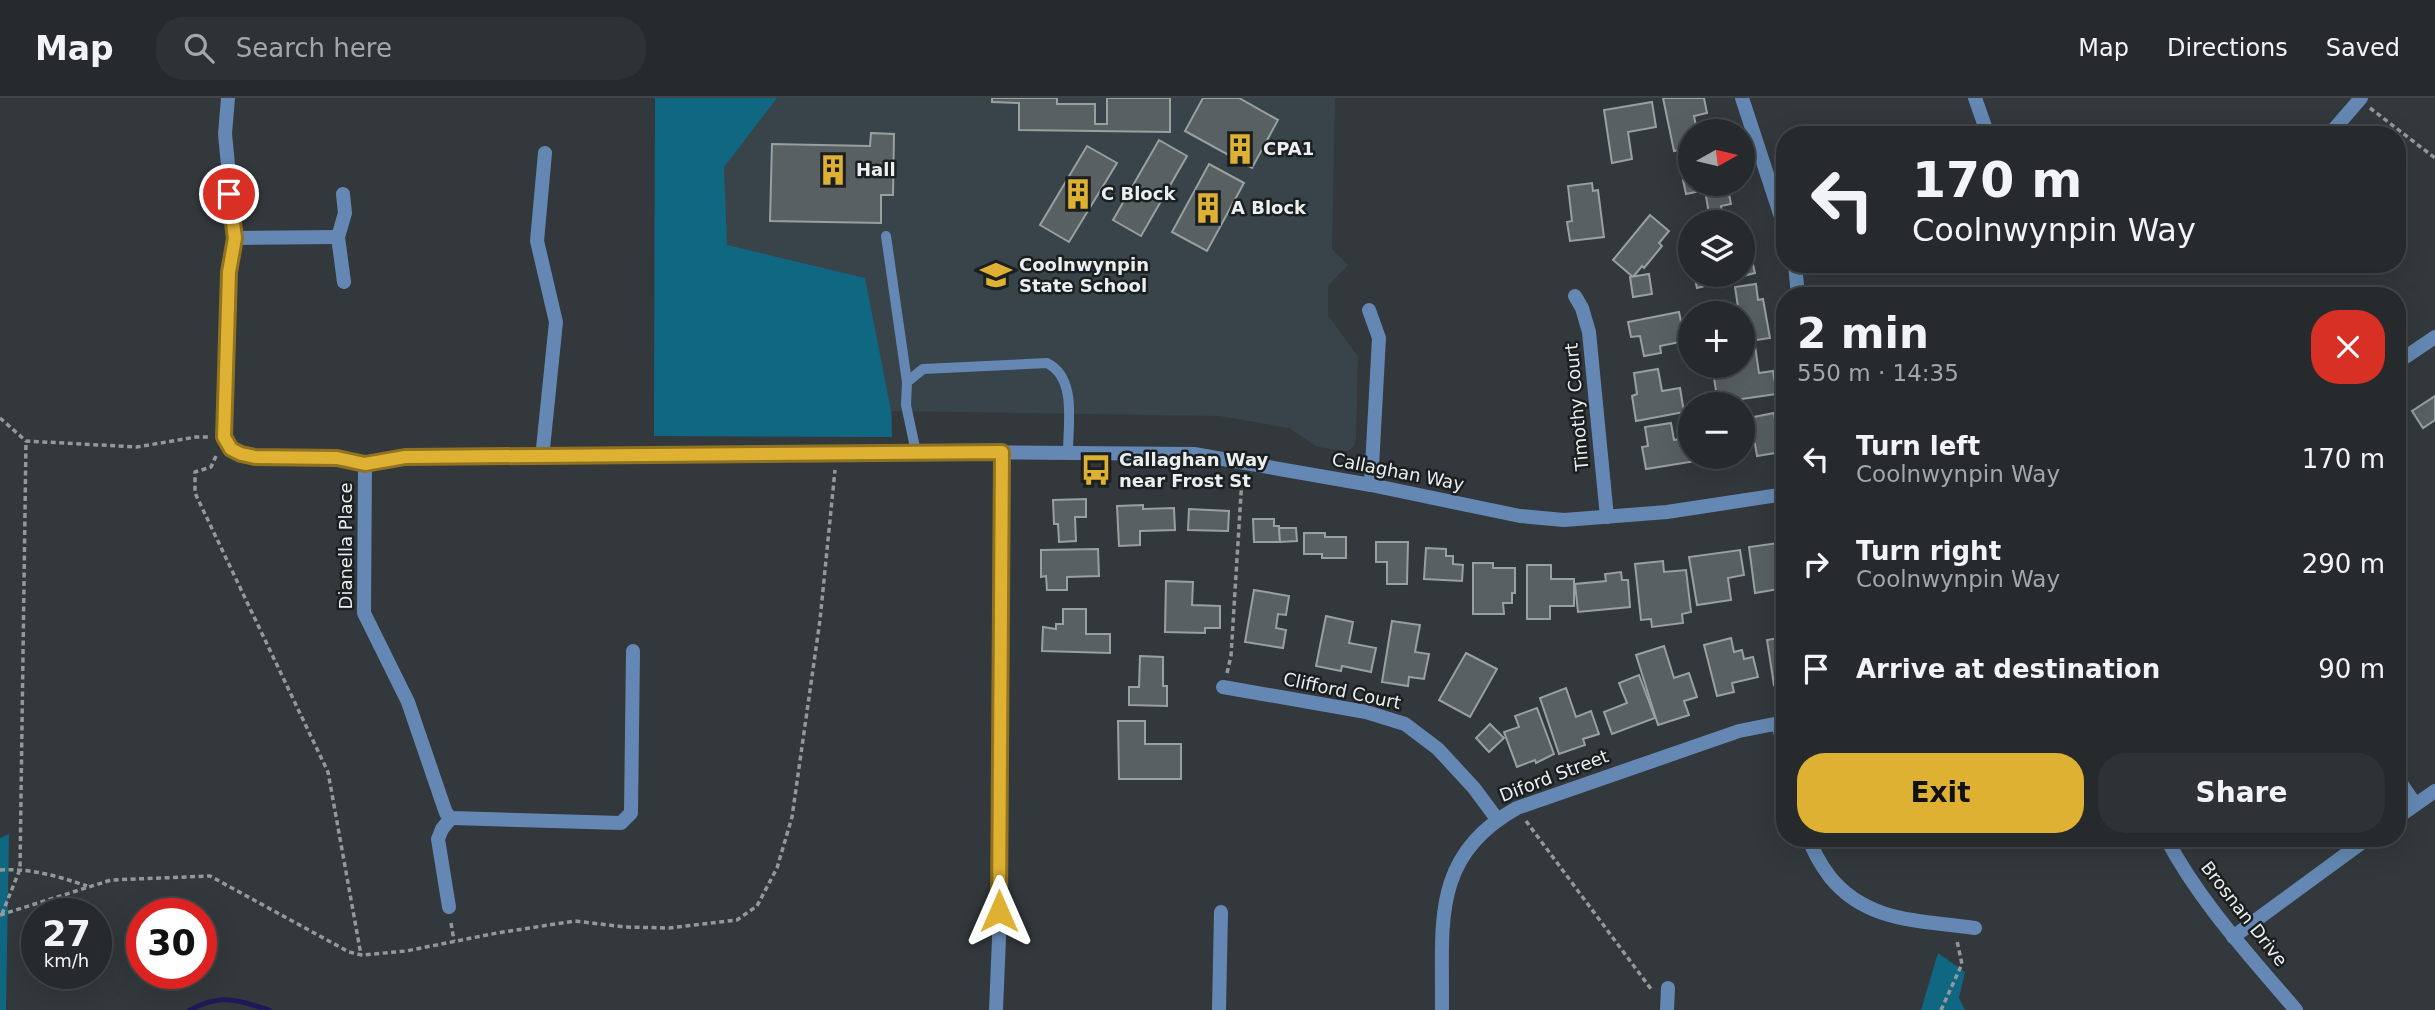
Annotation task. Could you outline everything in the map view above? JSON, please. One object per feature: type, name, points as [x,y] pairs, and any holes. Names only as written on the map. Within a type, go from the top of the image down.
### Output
[{"type":"street","points":[[228,98],[225,134],[235,238],[229,272],[224,437],[231,449],[248,455],[337,458],[365,464]]},
{"type":"street","points":[[1742,98],[1776,202]]},
{"type":"street","points":[[1975,98],[1985,126]]},
{"type":"street","points":[[2337,126],[2361,99]]},
{"type":"street","points":[[542,458],[556,322],[537,241],[545,153]]},
{"type":"street","points":[[343,194],[345,213],[338,237],[344,282]]},
{"type":"street","points":[[235,238],[338,237]]},
{"type":"street","name":"Timothy Court","points":[[1575,296],[1582,308],[1589,332],[1607,517]]},
{"type":"street","points":[[1369,310],[1379,338],[1371,485]]},
{"type":"street","points":[[2406,357],[2435,337]]},
{"type":"street","name":"Callaghan Way","points":[[365,464],[405,457],[542,458],[916,452],[1194,454],[1371,485],[1520,516],[1564,520],[1667,512],[1776,495]]},
{"type":"street","points":[[996,1010],[1002,452]]},
{"type":"street","name":"Dianella Place","points":[[365,464],[364,613],[408,702],[446,813],[451,818]]},
{"type":"street","points":[[449,907],[438,839],[451,818],[621,823],[631,813],[633,651]]},
{"type":"street","name":"Clifford Court","points":[[1223,687],[1366,712],[1405,724],[1438,749],[1474,788],[1497,819]]},
{"type":"street","name":"Diford Street","points":[[1442,1010],[1442,916],[1450,881],[1469,848],[1497,819],[1517,808],[1701,743],[1739,731],[1776,724]]},
{"type":"street","points":[[2406,791],[2415,804]]},
{"type":"street","points":[[2406,811],[2435,791]]},
{"type":"street","points":[[1813,847],[1821,866],[1847,896],[1866,908],[1893,917],[1975,928]]},
{"type":"street","name":"Brosnan Drive","points":[[2170,847],[2233,937],[2296,1010]]},
{"type":"street","points":[[2233,937],[2356,847]]},
{"type":"street","points":[[1219,1010],[1221,912]]},
{"type":"street","points":[[1667,1010],[1668,988]]},
{"type":"lane","points":[[886,236],[907,382],[906,405],[916,452]]},
{"type":"lane","points":[[907,382],[923,369],[1047,363],[1057,368],[1068,389],[1068,452]]},
{"type":"path","points":[[2361,99],[2395,126]]},
{"type":"path","points":[[2406,135],[2435,158]]},
{"type":"path","points":[[0,418],[26,441],[137,447],[196,437],[224,437],[211,467],[195,472],[195,493],[328,772],[362,956]]},
{"type":"path","points":[[2,914],[20,869],[26,441]]},
{"type":"path","points":[[1223,687],[1231,656],[1244,462]]},
{"type":"path","points":[[1517,808],[1651,989],[1668,988]]},
{"type":"path","points":[[0,870],[20,869],[50,874],[89,887]]},
{"type":"path","points":[[1941,1010],[1962,964],[1954,925]]},
{"type":"shaded area","name":"Coolnwynpin State School","points":[[655,98],[1335,98],[1332,249],[1348,265],[1328,286],[1328,315],[1358,357],[1354,446],[1348,451],[1317,447],[1289,428],[1219,416],[892,411],[892,437],[654,436]]},
{"type":"shaded area","points":[[655,98],[777,98],[724,167],[727,245],[865,278],[891,411],[892,437],[654,436]]},
{"type":"shaded area","points":[[9,834],[6,1010],[0,1010],[0,838]]},
{"type":"shaded area","points":[[1938,953],[1965,972],[1959,998],[1965,1010],[1921,1010]]},
{"type":"building","points":[[992,98],[1057,98],[1057,104],[1095,104],[1095,124],[1107,124],[1107,98],[1170,98],[1170,132],[1019,130],[1019,103],[992,102]]},
{"type":"building","name":"CPA1","points":[[1203,98],[1239,98],[1278,120],[1252,168],[1185,131]]},
{"type":"building","points":[[1663,98],[1704,98],[1707,113],[1694,116],[1695,119],[1678,119],[1678,150],[1674,151]]},
{"type":"building","points":[[1652,102],[1656,127],[1628,132],[1632,159],[1612,163],[1604,110]]},
{"type":"building","name":"Hall","points":[[871,133],[894,134],[893,195],[881,195],[881,223],[770,221],[772,144],[870,146]]},
{"type":"building","points":[[1159,140],[1187,156],[1141,236],[1113,220]]},
{"type":"building","name":"C Block","points":[[1087,146],[1117,163],[1069,242],[1040,225]]},
{"type":"building","name":"A Block","points":[[1209,164],[1244,183],[1207,251],[1172,232]]},
{"type":"building","points":[[1592,183],[1593,191],[1598,190],[1604,237],[1570,241],[1567,222],[1572,221],[1568,186]]},
{"type":"building","points":[[1706,196],[1729,196],[1731,204],[1721,206],[1722,210],[1708,210]]},
{"type":"building","points":[[1650,215],[1669,231],[1659,243],[1662,246],[1633,277],[1613,260]]},
{"type":"building","points":[[1649,274],[1652,294],[1633,297],[1630,277]]},
{"type":"building","points":[[1755,284],[1758,300],[1763,299],[1770,338],[1755,340],[1755,301],[1737,301],[1735,287],[1755,287]]},
{"type":"building","points":[[1678,312],[1678,342],[1660,346],[1661,353],[1644,356],[1640,336],[1631,337],[1628,322]]},
{"type":"building","points":[[1755,346],[1759,373],[1773,371],[1776,394],[1755,397],[1755,392],[1716,392],[1714,378],[1755,378]]},
{"type":"building","points":[[1658,369],[1662,391],[1680,388],[1678,413],[1636,421],[1632,396],[1637,394],[1634,373]]},
{"type":"building","points":[[2435,396],[2435,420],[2423,428],[2412,411]]},
{"type":"building","points":[[1774,413],[1776,453],[1757,456],[1755,417]]},
{"type":"building","points":[[1671,423],[1674,440],[1678,439],[1678,464],[1646,469],[1642,447],[1648,446],[1645,427]]},
{"type":"building","points":[[1086,499],[1086,517],[1075,517],[1076,541],[1059,542],[1058,524],[1054,524],[1053,500]]},
{"type":"building","points":[[1143,505],[1143,509],[1174,508],[1175,530],[1140,531],[1140,545],[1119,546],[1117,506]]},
{"type":"building","points":[[1189,509],[1229,511],[1228,531],[1188,530]]},
{"type":"building","points":[[1253,519],[1274,519],[1274,526],[1279,526],[1280,542],[1254,542]]},
{"type":"building","points":[[1279,528],[1296,528],[1297,541],[1280,542]]},
{"type":"building","points":[[1304,533],[1346,537],[1346,558],[1322,558],[1322,554],[1304,554]]},
{"type":"building","points":[[1376,542],[1408,542],[1407,584],[1387,584],[1387,562],[1376,562]]},
{"type":"building","points":[[1776,543],[1776,590],[1755,593],[1749,547]]},
{"type":"building","points":[[1426,548],[1446,549],[1446,556],[1453,556],[1453,564],[1463,565],[1462,581],[1424,579]]},
{"type":"building","points":[[1098,549],[1099,576],[1067,577],[1067,590],[1047,590],[1046,576],[1041,577],[1041,550]]},
{"type":"building","points":[[1740,550],[1744,575],[1728,578],[1731,600],[1697,605],[1689,557]]},
{"type":"building","points":[[1663,561],[1664,572],[1686,570],[1691,612],[1682,614],[1683,623],[1652,627],[1651,619],[1641,620],[1635,564]]},
{"type":"building","points":[[1473,563],[1493,563],[1493,568],[1515,568],[1515,593],[1512,593],[1512,603],[1503,603],[1504,614],[1473,614]]},
{"type":"building","points":[[1527,565],[1551,565],[1551,579],[1574,579],[1574,606],[1550,606],[1550,619],[1527,619]]},
{"type":"building","points":[[1621,572],[1622,580],[1628,580],[1630,607],[1578,612],[1575,584],[1606,581],[1605,574]]},
{"type":"building","points":[[1166,581],[1193,582],[1192,605],[1220,606],[1220,628],[1205,628],[1205,633],[1165,632]]},
{"type":"building","points":[[1254,590],[1289,596],[1286,615],[1278,614],[1276,628],[1286,630],[1283,648],[1245,642]]},
{"type":"building","points":[[1063,609],[1086,609],[1086,634],[1110,634],[1110,653],[1042,651],[1043,627],[1056,629],[1056,624],[1063,624]]},
{"type":"building","points":[[1326,616],[1353,622],[1349,643],[1376,648],[1371,672],[1342,666],[1341,671],[1316,666]]},
{"type":"building","points":[[1392,621],[1420,625],[1415,652],[1429,654],[1424,679],[1409,677],[1408,686],[1382,682]]},
{"type":"building","points":[[1731,638],[1734,652],[1742,650],[1744,659],[1753,657],[1758,677],[1732,683],[1734,692],[1717,696],[1704,645]]},
{"type":"building","points":[[1776,638],[1774,685],[1767,640]]},
{"type":"building","points":[[1664,646],[1674,678],[1689,673],[1697,697],[1684,701],[1689,715],[1658,725],[1636,655]]},
{"type":"building","points":[[1466,653],[1497,669],[1470,717],[1439,700]]},
{"type":"building","points":[[1140,656],[1163,657],[1163,686],[1167,686],[1167,706],[1129,705],[1129,687],[1139,687]]},
{"type":"building","points":[[1639,675],[1655,718],[1612,734],[1604,712],[1627,703],[1619,683]]},
{"type":"building","points":[[1566,688],[1576,717],[1591,711],[1599,734],[1583,739],[1585,745],[1559,754],[1540,698]]},
{"type":"building","points":[[1537,708],[1554,754],[1536,763],[1535,760],[1517,767],[1504,732],[1519,727],[1515,716]]},
{"type":"building","points":[[1118,721],[1145,721],[1145,744],[1181,744],[1181,779],[1119,779]]},
{"type":"building","points":[[1490,724],[1504,738],[1489,752],[1476,738]]},
{"type":"waterway","points":[[190,1010],[220,1000],[248,1003],[269,1010]]},
{"type":"place","name":"CPA1","points":[[1240,149]]},
{"type":"place","name":"Hall","points":[[833,170]]},
{"type":"place","name":"C Block","points":[[1078,194]]},
{"type":"place","name":"A Block","points":[[1208,208]]},
{"type":"place","name":"Coolnwynpin State School","points":[[996,275]]},
{"type":"place","name":"Callaghan Way near Frost St","points":[[1096,470]]},
{"type":"route","points":[[229,194],[235,238],[229,272],[224,437],[231,449],[241,454],[255,457],[337,458],[365,464],[405,457],[542,458],[1002,452],[999,911]]}]
